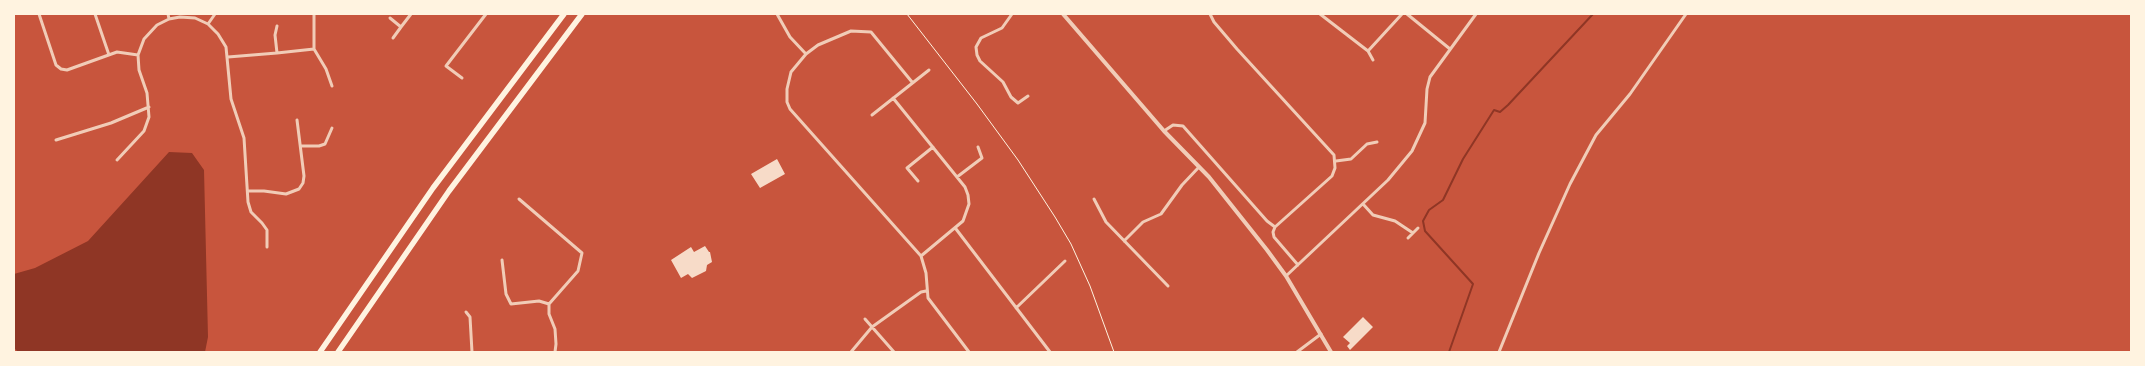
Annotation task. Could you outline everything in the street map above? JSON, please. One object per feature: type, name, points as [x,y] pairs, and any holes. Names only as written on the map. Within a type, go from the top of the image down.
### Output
[{"type":"highway","points":[[320,352],[433,188],[564,14]]},
{"type":"highway","points":[[338,352],[449,192],[582,14]]},
{"type":"street","points":[[39,14],[56,65],[61,69],[67,70],[117,52],[138,55]]},
{"type":"street","points":[[95,14],[109,55]]},
{"type":"street","points":[[168,14],[169,19]]},
{"type":"street","points":[[208,24],[215,14]]},
{"type":"street","points":[[314,14],[314,49],[326,69],[332,86]]},
{"type":"street","points":[[393,38],[411,14]]},
{"type":"street","points":[[462,78],[446,66],[486,14]]},
{"type":"street","points":[[778,14],[790,37],[806,54]]},
{"type":"street","points":[[1012,14],[1002,28],[981,38],[976,48],[980,61],[1003,82],[1011,97],[1018,103],[1028,96]]},
{"type":"street","points":[[1063,14],[1164,131],[1199,167],[1286,276],[1331,352]]},
{"type":"street","points":[[1210,14],[1214,22],[1237,49],[1334,155],[1336,161],[1332,176],[1275,227],[1273,232],[1274,237],[1298,265]]},
{"type":"street","points":[[1320,14],[1368,51],[1373,60]]},
{"type":"street","points":[[1368,51],[1402,14]]},
{"type":"street","points":[[1407,14],[1450,49]]},
{"type":"street","points":[[1286,276],[1388,180],[1412,151],[1425,123],[1427,89],[1430,77],[1476,14]]},
{"type":"street","points":[[1499,352],[1539,253],[1570,184],[1596,134],[1630,94],[1686,14]]},
{"type":"street","points":[[117,160],[144,131],[149,117],[147,93],[138,70],[138,55],[144,38],[157,25],[169,19],[180,17],[195,18],[208,24],[218,34],[226,46],[228,57],[228,81],[231,99],[244,138],[248,202],[251,212],[267,230],[267,247]]},
{"type":"street","points":[[390,18],[401,26]]},
{"type":"street","points":[[277,26],[275,35],[277,53]]},
{"type":"street","points":[[912,82],[871,32],[860,30],[851,31],[818,45],[806,54],[791,72],[786,102],[790,109],[921,256],[926,273],[926,290],[932,305],[969,352]]},
{"type":"street","points":[[228,57],[314,49]]},
{"type":"street","points":[[872,115],[929,70]]},
{"type":"street","points":[[893,98],[965,187],[969,204],[963,220],[956,229],[921,256]]},
{"type":"street","points":[[56,140],[111,123],[149,107]]},
{"type":"street","points":[[248,191],[264,191],[286,194],[299,189],[303,183],[304,176],[297,120]]},
{"type":"street","points":[[1164,131],[1173,125],[1182,126],[1267,221],[1275,227]]},
{"type":"street","points":[[300,146],[319,146],[325,144],[332,128]]},
{"type":"street","points":[[1336,161],[1351,159],[1367,144],[1377,142]]},
{"type":"street","points":[[918,181],[907,168],[933,147]]},
{"type":"street","points":[[957,177],[982,158],[978,148]]},
{"type":"street","points":[[1124,241],[1143,222],[1161,214],[1182,185],[1199,167]]},
{"type":"street","points":[[519,199],[582,253],[578,271],[549,304],[549,314],[556,336],[555,352]]},
{"type":"street","points":[[1094,199],[1106,222],[1168,286]]},
{"type":"street","points":[[1363,204],[1374,215],[1395,221],[1413,233]]},
{"type":"street","points":[[1408,238],[1418,228]]},
{"type":"street","points":[[956,229],[1050,352]]},
{"type":"street","points":[[502,260],[506,294],[511,304],[538,301],[549,304]]},
{"type":"street","points":[[1016,308],[1065,261]]},
{"type":"street","points":[[850,352],[872,327],[926,290]]},
{"type":"street","points":[[466,312],[470,317],[472,352]]},
{"type":"street","points":[[865,319],[894,352]]},
{"type":"street","points":[[1297,352],[1321,334]]},
{"type":"path","points":[[907,14],[977,104],[1018,160],[1055,217],[1071,244],[1090,286],[1114,352]]},
{"type":"shaded area","points":[[169,152],[192,153],[204,170],[208,337],[205,352],[18,352],[14,348],[14,274],[35,268],[88,241]]},
{"type":"building","points":[[777,159],[785,174],[760,188],[751,174]]},
{"type":"building","points":[[705,246],[710,252],[712,262],[707,265],[706,271],[692,278],[688,274],[681,278],[671,260],[691,247],[694,252]]},
{"type":"building","points":[[1363,317],[1373,327],[1350,350],[1347,346],[1350,343],[1343,337]]},
{"type":"waterway","points":[[1449,352],[1473,284],[1425,231],[1423,221],[1429,210],[1443,200],[1463,159],[1494,110],[1500,112],[1508,105],[1593,14]]}]
